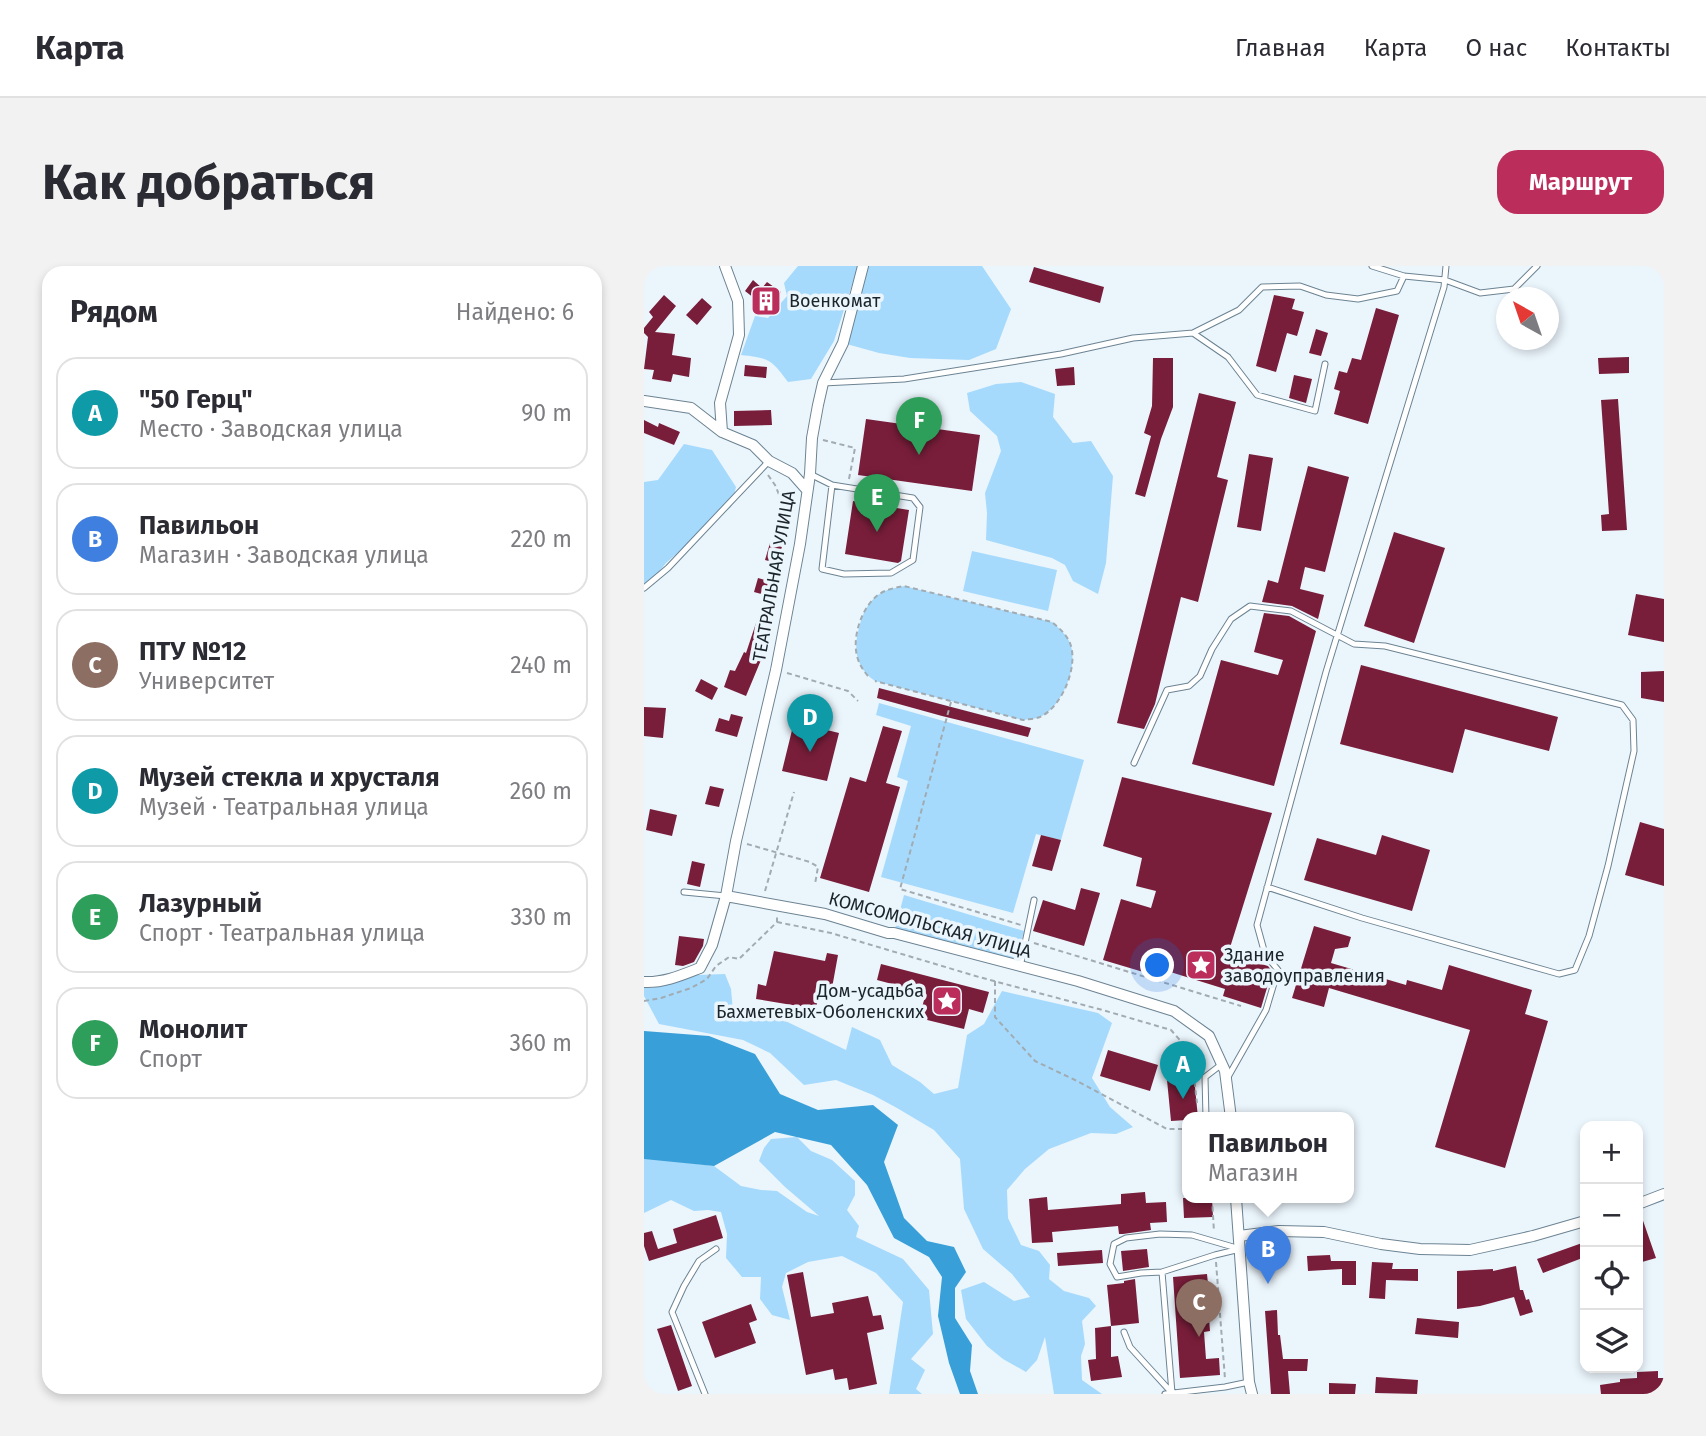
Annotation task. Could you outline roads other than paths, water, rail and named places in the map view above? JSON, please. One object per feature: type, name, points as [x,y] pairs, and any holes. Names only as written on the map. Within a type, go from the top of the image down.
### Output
[{"type":"street","points":[[722,432],[720,403],[739,335],[738,301],[725,266]]},
{"type":"street","name":"ТЕАТРАЛЬНАЯ УЛИЦА","points":[[726,896],[736,841],[776,670],[800,544],[812,438],[823,383],[843,343],[863,266]]},
{"type":"street","points":[[644,401],[691,408],[722,432],[753,445],[766,465],[792,473],[807,490]]},
{"type":"street","points":[[644,982],[681,976],[700,968],[712,944],[726,896]]},
{"type":"street","name":"КОМСОМОЛЬСКАЯ УЛИЦА","points":[[726,896],[825,914],[888,933],[1078,981],[1174,1011],[1209,1036],[1225,1072]]},
{"type":"street","points":[[1225,1072],[1230,1112]]},
{"type":"street","points":[[1643,1202],[1664,1194]]},
{"type":"street","points":[[1237,1203],[1251,1388]]},
{"type":"street","points":[[1239,1236],[1279,1231],[1324,1232],[1420,1249],[1470,1250],[1580,1222]]},
{"type":"lane","points":[[1372,266],[1405,276],[1445,280],[1480,293],[1514,289],[1537,266]]},
{"type":"lane","points":[[1206,1112],[1205,1077],[1225,1072],[1266,1010],[1278,970],[1265,954],[1257,925],[1337,636],[1444,287],[1446,266]]},
{"type":"lane","points":[[823,383],[904,379],[1062,355],[1133,338],[1193,333],[1239,310],[1262,287],[1300,286],[1325,295],[1358,299],[1397,291],[1405,276]]},
{"type":"lane","points":[[1193,333],[1228,357],[1257,395],[1315,411],[1325,364]]},
{"type":"lane","points":[[644,588],[676,559],[766,465]]},
{"type":"lane","points":[[810,474],[832,485],[914,498],[920,507],[913,560],[891,573],[844,574],[822,569],[832,485]]},
{"type":"lane","points":[[1134,763],[1167,690],[1189,686],[1199,676],[1231,619],[1250,606],[1292,611],[1354,644],[1385,646],[1622,705],[1633,720],[1634,751],[1608,866],[1589,936],[1575,970],[1559,974],[1362,918],[1268,887]]},
{"type":"lane","points":[[684,892],[726,896]]},
{"type":"lane","points":[[1020,967],[1034,900]]},
{"type":"lane","points":[[1160,1234],[1192,1235],[1240,1249],[1162,1272],[1117,1277],[1110,1264],[1114,1244],[1126,1238],[1160,1234]]},
{"type":"lane","points":[[705,1394],[673,1312],[699,1261],[716,1249]]},
{"type":"lane","points":[[1162,1272],[1172,1393]]},
{"type":"lane","points":[[1124,1332],[1129,1347],[1172,1393]]},
{"type":"lane","points":[[1165,1394],[1225,1387],[1251,1388]]},
{"type":"place","name":"Военкомат","points":[[766,301]]},
{"type":"place","name":"Монолит","points":[[919,455]]},
{"type":"place","name":"Лазурный","points":[[877,532]]},
{"type":"place","name":"Музей стекла и хрусталя","points":[[810,752]]},
{"type":"place","name":"Здание заводоуправления","points":[[1201,965]]},
{"type":"place","name":"Дом-усадьба Бахметевых-Оболенских","points":[[947,1001]]},
{"type":"place","name":"\"50 Герц\"","points":[[1183,1099]]},
{"type":"place","name":"Павильон","points":[[1268,1284]]},
{"type":"place","name":"ПТУ №12","points":[[1199,1337]]}]
